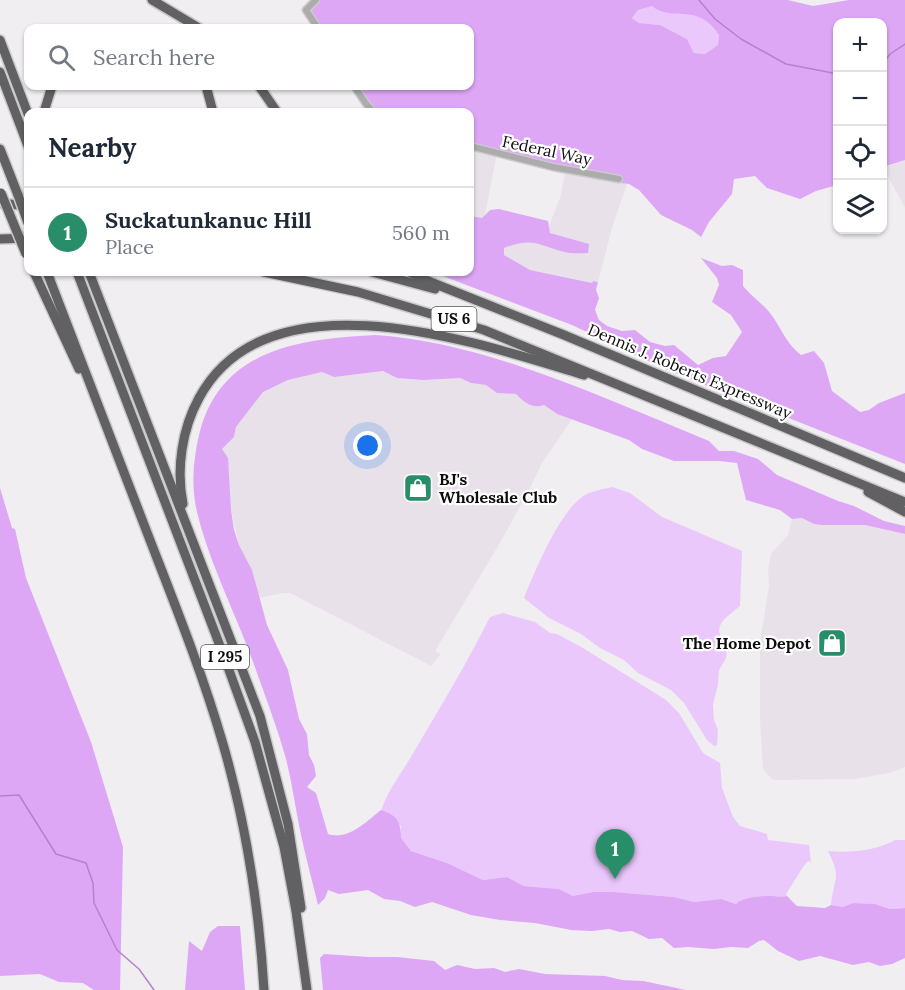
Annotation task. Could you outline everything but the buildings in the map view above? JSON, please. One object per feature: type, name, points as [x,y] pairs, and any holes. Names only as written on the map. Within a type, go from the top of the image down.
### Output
[{"type":"highway","points":[[152,0],[192,24]]},
{"type":"highway","points":[[0,40],[26,108]]},
{"type":"highway","points":[[0,72],[24,135]]},
{"type":"highway","points":[[45,108],[51,90]]},
{"type":"highway","points":[[207,90],[212,108]]},
{"type":"highway","points":[[263,90],[274,108]]},
{"type":"highway","points":[[0,149],[24,212]]},
{"type":"highway","points":[[0,195],[24,204]]},
{"type":"highway","points":[[0,195],[24,250]]},
{"type":"highway","points":[[0,240],[24,238]]},
{"type":"highway","points":[[36,276],[105,423]]},
{"type":"highway","name":"I 295","points":[[49,276],[197,665],[224,747],[252,873],[264,990]]},
{"type":"highway","name":"I 295","points":[[79,276],[255,742],[286,858],[307,990]]},
{"type":"highway","points":[[91,276],[256,706],[275,770],[296,867],[307,954],[307,990]]},
{"type":"highway","name":"US 6","points":[[283,276],[337,287],[442,316],[504,337],[905,502]]},
{"type":"highway","points":[[389,276],[464,294]]},
{"type":"highway","name":"US 6","points":[[418,276],[464,294]]},
{"type":"highway","name":"Dennis J. Roberts Expressway","points":[[464,294],[905,478]]},
{"type":"highway","points":[[196,547],[183,507],[180,481],[183,444],[192,414],[206,386],[226,364],[242,352],[270,338],[333,325],[363,324],[395,327],[478,344],[636,391]]},
{"type":"highway","points":[[806,436],[905,471]]},
{"type":"highway","points":[[828,472],[905,512]]},
{"type":"street","points":[[315,24],[306,10],[316,0]]},
{"type":"street","points":[[357,90],[370,108]]},
{"type":"street","name":"Federal Way","points":[[474,147],[553,167],[619,179]]},
{"type":"shaded area","points":[[315,0],[788,0],[813,6],[849,0],[905,0],[905,160],[887,166],[887,18],[833,18],[833,186],[800,199],[767,188],[755,176],[734,179],[732,194],[709,222],[701,237],[661,215],[639,190],[629,184],[611,182],[474,146],[474,108],[373,108],[358,90],[474,90],[474,24],[316,24],[307,9]],"holes":[[[652,6],[668,13],[693,15],[711,25],[719,35],[718,45],[705,54],[694,53],[687,39],[660,25],[639,23],[632,18],[638,10]]]},
{"type":"shaded area","points":[[652,6],[697,16],[704,20],[719,35],[718,45],[705,54],[694,53],[687,39],[660,25],[639,23],[632,18],[638,10]]},
{"type":"shaded area","points":[[474,146],[497,153],[485,215],[482,218],[474,217]]},
{"type":"shaded area","points":[[905,160],[905,207],[887,175],[887,167]]},
{"type":"shaded area","points":[[565,171],[627,184],[612,228],[598,282],[593,281],[592,283],[530,270],[504,255],[504,248],[521,241],[540,244],[567,253],[548,229],[561,195]]},
{"type":"shaded area","points":[[499,209],[548,221],[550,233],[589,244],[588,253],[576,253],[564,252],[535,243],[522,243],[504,248],[504,255],[530,270],[592,283],[593,281],[598,282],[596,290],[599,298],[595,310],[599,320],[607,326],[622,331],[635,330],[650,342],[665,346],[674,345],[698,365],[713,358],[726,356],[742,332],[731,315],[712,302],[719,285],[717,278],[701,258],[722,266],[732,265],[743,270],[743,286],[770,313],[791,346],[801,355],[814,351],[824,363],[832,391],[860,412],[905,393],[905,464],[665,369],[572,325],[443,276],[474,276],[474,217],[482,218],[490,210]]},
{"type":"shaded area","points":[[376,335],[418,340],[461,349],[546,375],[709,441],[719,451],[734,451],[758,459],[777,475],[854,506],[884,521],[905,526],[905,534],[865,525],[822,525],[802,518],[792,519],[780,510],[746,500],[737,463],[674,461],[642,449],[629,440],[557,414],[544,405],[529,404],[516,394],[497,393],[486,385],[471,383],[460,378],[423,380],[397,378],[383,371],[334,377],[322,372],[288,380],[263,392],[236,427],[234,437],[222,449],[228,458],[234,530],[252,570],[267,625],[288,670],[299,719],[307,734],[309,755],[316,776],[307,787],[316,793],[328,834],[343,835],[350,832],[381,810],[391,814],[397,820],[401,838],[411,851],[447,863],[483,880],[507,877],[524,886],[559,889],[573,896],[593,892],[614,892],[674,897],[694,902],[721,899],[736,904],[755,897],[787,896],[797,906],[825,908],[831,905],[843,907],[853,903],[875,904],[890,909],[905,908],[905,958],[880,966],[869,962],[853,965],[820,956],[799,961],[778,951],[764,940],[748,948],[674,948],[662,938],[649,939],[632,931],[571,930],[535,923],[500,920],[471,915],[432,902],[415,907],[400,901],[384,899],[368,890],[339,894],[328,890],[325,898],[318,905],[283,748],[250,653],[217,573],[197,512],[193,483],[194,464],[199,435],[210,406],[225,383],[244,366],[292,345]]},
{"type":"shaded area","points":[[383,371],[397,378],[423,380],[460,378],[471,383],[486,385],[497,393],[516,394],[572,419],[542,463],[497,548],[435,651],[441,654],[431,666],[290,593],[259,598],[252,570],[239,545],[231,510],[222,449],[234,437],[236,427],[263,392],[288,380],[322,372],[334,377]]},
{"type":"shaded area","points":[[612,487],[630,493],[662,517],[742,551],[740,606],[727,616],[719,630],[727,650],[726,658],[719,670],[713,704],[714,720],[718,730],[717,745],[714,746],[707,740],[684,703],[671,690],[638,673],[624,660],[600,648],[581,634],[549,618],[524,598],[549,542],[566,514],[585,495]]},
{"type":"shaded area","points":[[0,488],[12,528],[15,529],[26,578],[91,742],[123,847],[120,990],[94,990],[83,983],[59,982],[40,974],[0,976]]},
{"type":"shaded area","points":[[802,518],[814,524],[865,525],[905,534],[905,767],[889,773],[855,779],[773,780],[763,769],[760,720],[760,642],[769,586],[768,569],[771,554],[788,535],[792,519]]},
{"type":"shaded area","points":[[503,613],[535,622],[550,633],[557,634],[583,648],[666,700],[679,713],[703,753],[720,763],[722,788],[733,817],[740,826],[767,834],[768,840],[809,845],[811,862],[808,861],[802,869],[786,894],[787,896],[755,897],[736,904],[721,899],[694,902],[674,897],[614,892],[593,892],[573,896],[559,889],[524,886],[507,877],[483,880],[447,863],[411,851],[400,838],[401,826],[381,811],[384,803],[454,684],[490,617]]},
{"type":"shaded area","points":[[895,840],[905,840],[905,908],[890,909],[875,904],[853,903],[843,907],[831,905],[836,873],[828,851],[862,850],[879,847]]},
{"type":"shaded area","points":[[218,926],[240,926],[245,990],[185,990],[189,941],[202,951],[210,932]]},
{"type":"shaded area","points":[[324,954],[434,961],[445,970],[457,965],[475,969],[494,968],[505,972],[519,969],[545,974],[605,976],[686,990],[323,990],[320,958]]},
{"type":"waterway","points":[[699,0],[715,19],[741,39],[786,64],[833,73]]},
{"type":"waterway","points":[[887,58],[905,44]]},
{"type":"waterway","points":[[0,796],[19,795],[56,854],[86,863],[93,883],[94,903],[117,950],[139,969],[154,990]]},
{"type":"place","name":"BJ's Wholesale Club","points":[[418,488]]},
{"type":"place","name":"The Home Depot","points":[[832,643]]},
{"type":"place","name":"Suckatunkanuc Hill","points":[[615,879]]}]
